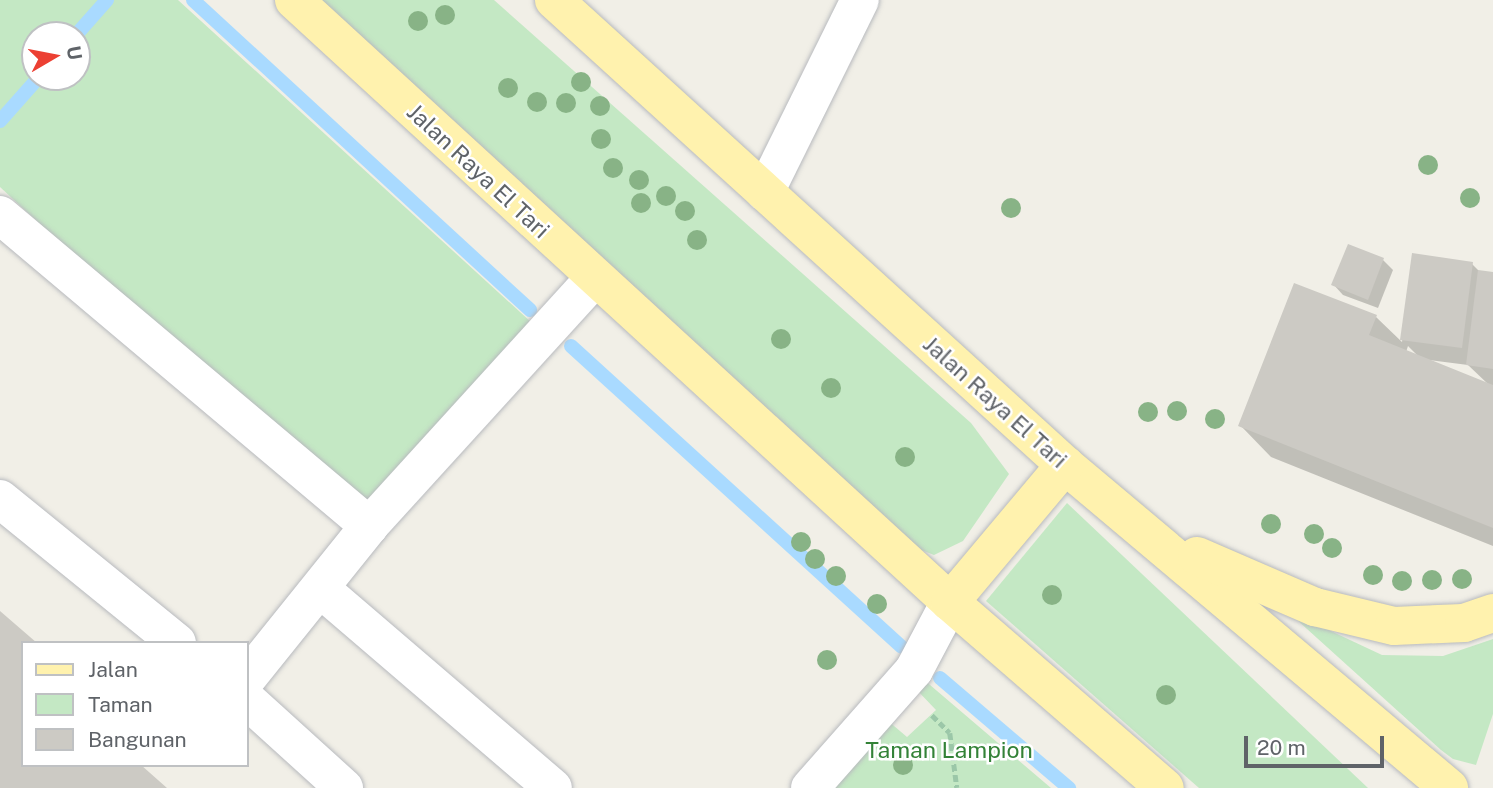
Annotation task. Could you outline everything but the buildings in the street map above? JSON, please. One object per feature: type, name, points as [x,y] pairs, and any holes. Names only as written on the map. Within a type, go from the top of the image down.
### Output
[{"type":"main road","name":"Jalan Raya El Tari","points":[[294,0],[594,279],[950,602],[1165,788]]},
{"type":"main road","name":"Jalan Raya El Tari","points":[[554,0],[1065,465],[1449,788]]},
{"type":"main road","points":[[950,602],[1065,465]]},
{"type":"main road","points":[[1147,532],[1303,602],[1360,619],[1420,626],[1464,623],[1493,613]]},
{"type":"lane","points":[[765,192],[849,4]]},
{"type":"lane","points":[[0,215],[369,526]]},
{"type":"lane","points":[[248,677],[322,590],[369,526],[594,279]]},
{"type":"lane","points":[[0,499],[175,641]]},
{"type":"lane","points":[[322,590],[553,788]]},
{"type":"lane","points":[[810,788],[902,684],[950,602]]},
{"type":"lane","points":[[248,701],[344,788]]},
{"type":"path","points":[[902,684],[950,733],[957,788]]},
{"type":"green space","points":[[0,0],[178,0],[532,323],[358,519],[0,187]]},
{"type":"green space","points":[[314,0],[494,0],[971,423],[1009,474],[963,541],[934,555],[909,545]]},
{"type":"green space","points":[[1067,503],[1368,788],[1199,788],[986,601]]},
{"type":"green space","points":[[1286,610],[1382,655],[1443,656],[1493,639],[1493,714],[1476,765],[1453,759],[1441,750]]},
{"type":"green space","name":"Taman Lampion","points":[[923,679],[1051,788],[828,788],[887,720],[907,737],[936,710],[915,688]]},
{"type":"waterway","points":[[88,21],[107,0]]},
{"type":"waterway","points":[[193,0],[530,310]]},
{"type":"waterway","points":[[0,121],[27,91]]},
{"type":"waterway","points":[[571,346],[902,647]]},
{"type":"waterway","points":[[940,678],[1069,788]]}]
